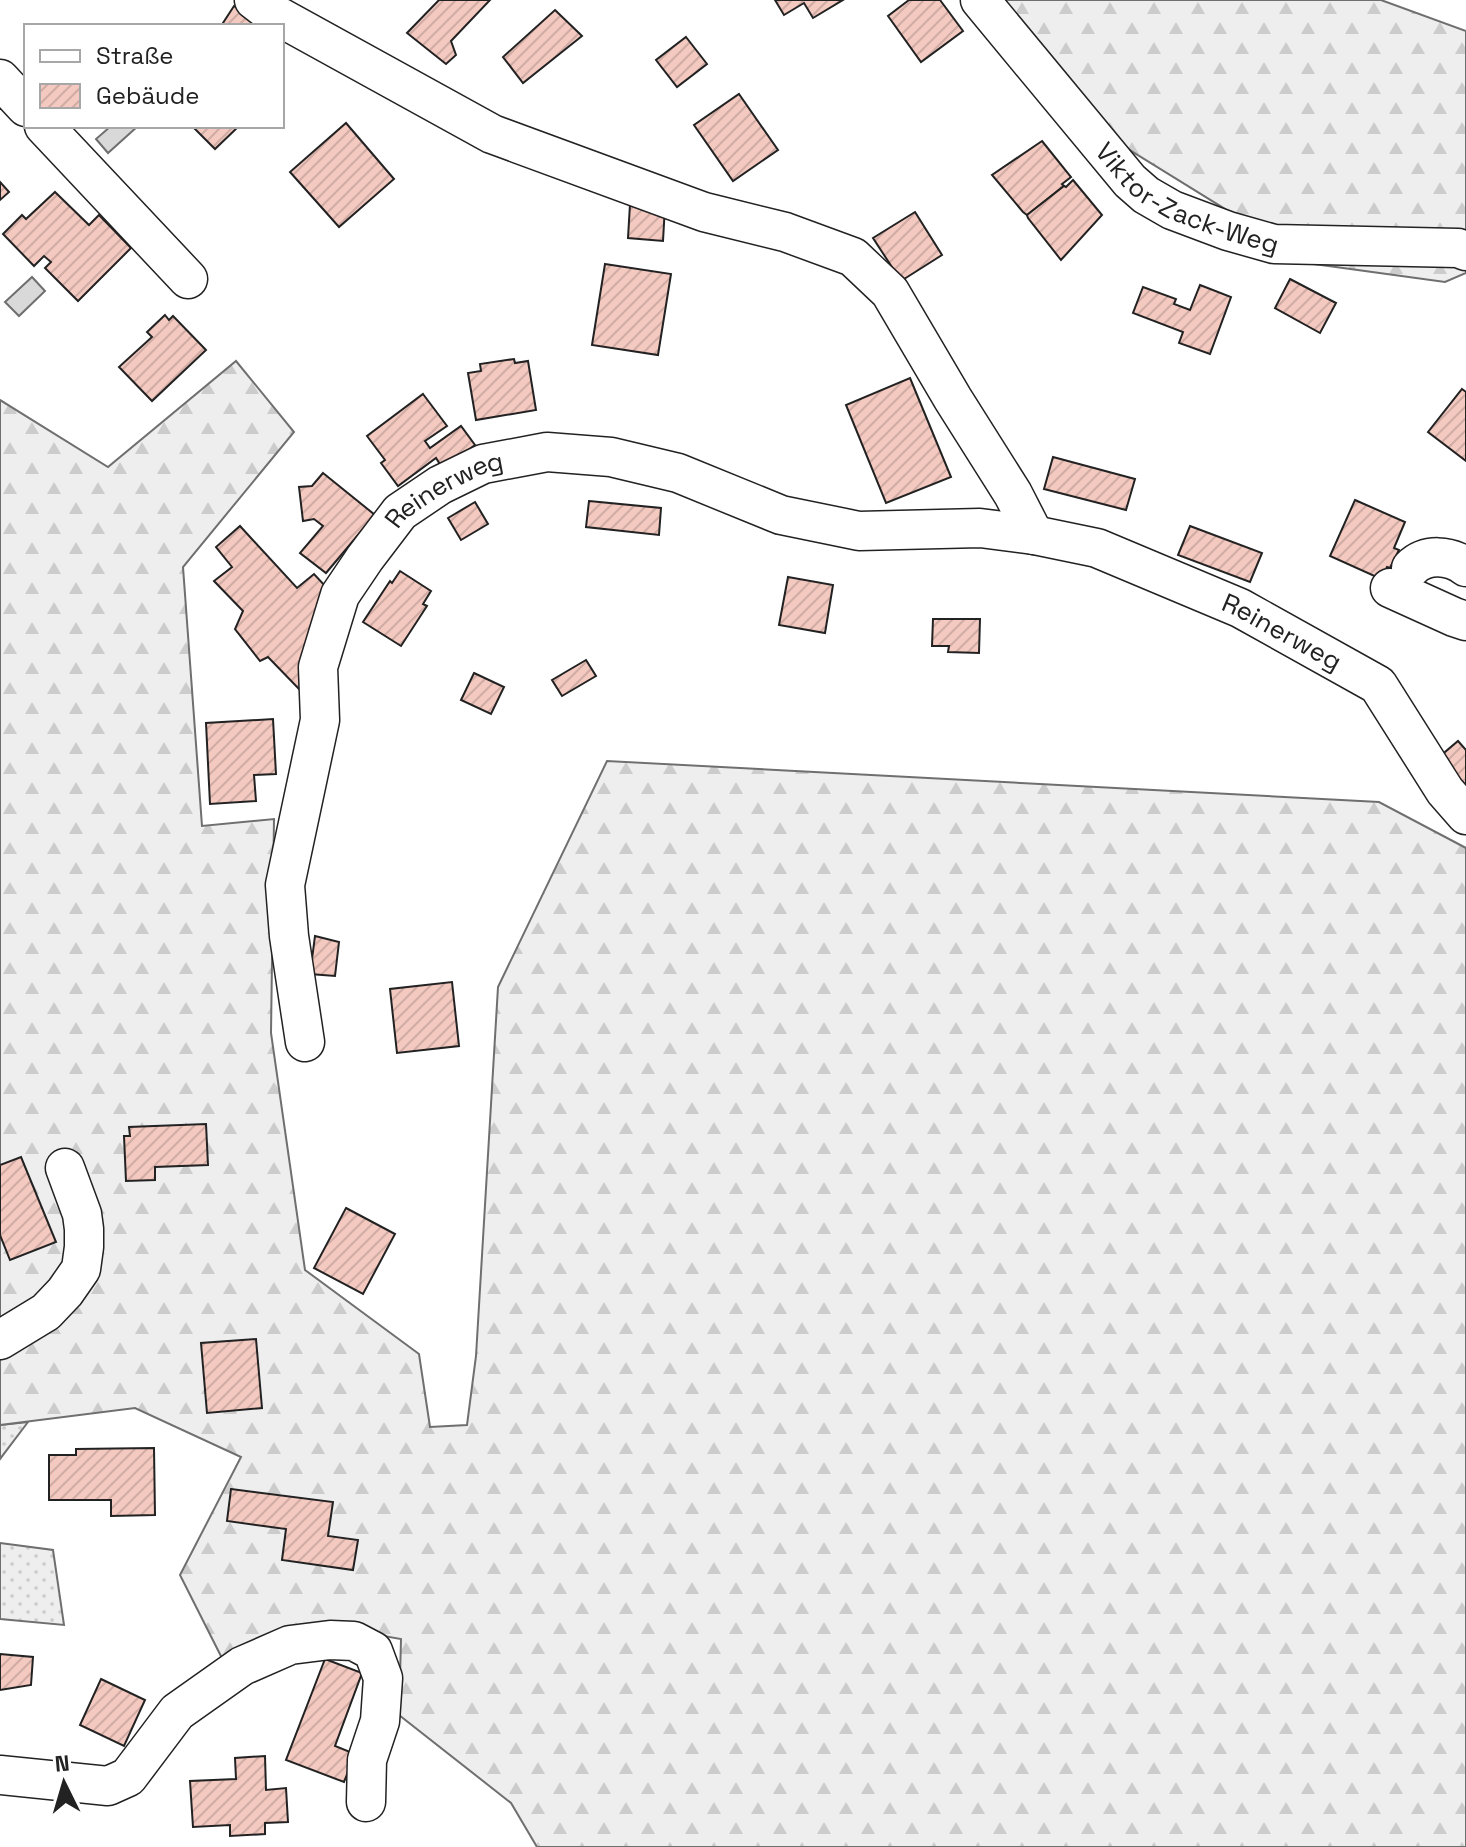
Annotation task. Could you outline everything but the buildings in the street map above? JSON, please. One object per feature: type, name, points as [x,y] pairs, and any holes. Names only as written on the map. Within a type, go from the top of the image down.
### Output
[{"type":"street","name":"Viktor-Zack-Weg","points":[[980,0],[1130,181],[1146,195],[1172,210],[1277,245],[1458,248],[1466,251]]},
{"type":"street","points":[[260,5],[492,134],[704,212],[785,232],[853,257],[890,292],[1013,494],[1034,535]]},
{"type":"street","points":[[0,79],[24,105]]},
{"type":"street","points":[[46,128],[188,279]]},
{"type":"street","name":"Reinerweg","points":[[305,1042],[289,936],[285,885],[320,720],[318,667],[340,595],[400,512],[440,485],[483,464],[547,452],[611,457],[678,473],[781,515],[859,531],[980,528],[1097,548],[1240,608],[1378,685],[1445,791],[1466,815]]},
{"type":"street","points":[[1466,567],[1459,562],[1434,557],[1419,560],[1400,578],[1454,617],[1466,621]]},
{"type":"street","points":[[0,1340],[46,1312],[81,1269],[84,1247],[82,1214],[65,1168]]},
{"type":"street","points":[[0,1775],[108,1786],[128,1777],[177,1712],[242,1666],[290,1645],[330,1640],[354,1641],[373,1651],[383,1678],[380,1721],[367,1760],[366,1802]]},
{"type":"green space","points":[[972,0],[1381,0],[1466,31],[1466,273],[1445,282],[1314,264],[1031,89]]},
{"type":"green space","points":[[236,361],[294,432],[183,567],[202,826],[274,819],[271,1033],[305,1270],[419,1354],[430,1427],[467,1425],[476,1356],[498,987],[607,761],[1379,802],[1466,848],[1466,1847],[537,1847],[511,1803],[399,1715],[401,1639],[316,1624],[229,1672],[180,1575],[241,1457],[135,1408],[0,1425],[0,400],[108,467]]},
{"type":"green space","points":[[28,1422],[0,1459],[0,1425]]},
{"type":"green space","points":[[0,1543],[53,1550],[64,1625],[0,1619]]},
{"type":"shaded area","points":[[109,128],[136,128],[108,153],[96,139]]},
{"type":"shaded area","points":[[32,277],[45,291],[19,316],[5,302]]}]
